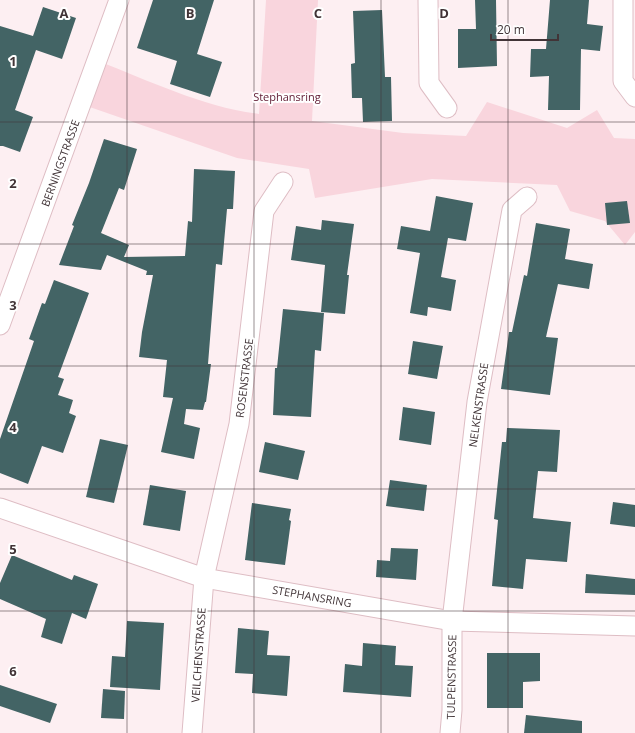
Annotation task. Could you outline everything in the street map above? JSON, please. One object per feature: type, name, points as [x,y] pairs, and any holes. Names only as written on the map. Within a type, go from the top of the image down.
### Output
[{"type":"street","name":"BERNINGSTRASSE","points":[[0,325],[119,0]]},
{"type":"street","points":[[428,0],[429,83],[447,108]]},
{"type":"street","points":[[622,0],[623,81],[635,97]]},
{"type":"street","name":"ROSENSTRASSE","points":[[204,578],[238,424],[264,211],[283,182]]},
{"type":"street","name":"NELKENSTRASSE","points":[[452,621],[479,395],[512,210],[527,197]]},
{"type":"street","name":"STEPHANSRING","points":[[0,508],[204,578],[452,621],[635,626]]},
{"type":"street","name":"VEILCHENSTRASSE","points":[[192,733],[204,578]]},
{"type":"street","name":"TULPENSTRASSE","points":[[450,733],[452,710],[452,621]]},
{"type":"green space","name":"Stephansring","points":[[266,0],[318,0],[312,121],[403,133],[466,136],[487,102],[567,128],[597,110],[614,138],[635,139],[635,232],[625,245],[605,221],[570,211],[557,185],[432,179],[315,198],[309,169],[237,158],[81,104],[98,61],[157,85],[218,106],[259,114]]},
{"type":"building","points":[[153,0],[214,0],[197,54],[222,62],[210,97],[170,84],[177,61],[137,48]]},
{"type":"building","points":[[475,0],[496,0],[497,66],[458,68],[458,29],[476,29]]},
{"type":"building","points":[[550,0],[589,0],[587,24],[603,26],[600,51],[581,49],[580,110],[548,110],[549,76],[530,77],[531,49],[546,49]]},
{"type":"building","points":[[43,7],[76,18],[62,59],[36,50],[15,110],[33,117],[20,152],[0,146],[0,26],[33,36]]},
{"type":"building","points":[[382,10],[385,77],[391,77],[392,121],[363,122],[362,98],[352,98],[351,64],[355,63],[353,11]]},
{"type":"building","points":[[104,139],[137,149],[124,190],[119,188],[101,233],[129,245],[124,257],[185,256],[188,221],[192,222],[194,169],[235,171],[233,209],[227,209],[222,265],[216,264],[208,364],[211,364],[206,402],[203,410],[186,409],[184,424],[200,428],[194,459],[161,452],[173,398],[163,397],[167,360],[139,357],[142,332],[153,275],[146,275],[147,271],[107,255],[101,270],[59,265],[74,226],[72,225],[89,183]]},
{"type":"building","points":[[436,196],[473,203],[466,241],[448,238],[441,277],[456,280],[451,311],[428,307],[427,316],[410,313],[420,253],[397,249],[401,226],[430,231]]},
{"type":"building","points":[[627,201],[630,223],[607,225],[605,203]]},
{"type":"building","points":[[322,220],[354,224],[347,275],[349,275],[345,314],[321,312],[325,265],[291,260],[296,226],[321,230]]},
{"type":"building","points":[[536,223],[570,229],[565,259],[593,264],[589,289],[558,284],[546,337],[558,338],[550,395],[501,389],[509,332],[512,332],[524,275],[527,276]]},
{"type":"building","points":[[54,280],[89,293],[58,377],[64,379],[58,395],[73,400],[69,413],[76,416],[63,453],[42,446],[28,484],[0,473],[0,439],[34,341],[29,339],[42,303],[45,304]]},
{"type":"building","points":[[283,309],[324,313],[321,351],[315,350],[311,417],[273,415],[275,368],[277,368]]},
{"type":"building","points":[[413,341],[443,346],[437,379],[408,374]]},
{"type":"building","points":[[403,407],[435,412],[431,445],[399,440]]},
{"type":"building","points":[[507,428],[560,430],[557,472],[538,471],[533,518],[571,522],[567,562],[526,559],[523,589],[492,586],[498,520],[494,519],[502,442],[506,442]]},
{"type":"building","points":[[100,439],[128,445],[114,503],[86,497]]},
{"type":"building","points":[[265,442],[305,451],[298,480],[259,472]]},
{"type":"building","points":[[390,480],[427,485],[424,511],[386,506]]},
{"type":"building","points":[[150,485],[186,491],[180,531],[143,525]]},
{"type":"building","points":[[613,502],[635,505],[635,527],[610,524]]},
{"type":"building","points":[[252,503],[291,509],[289,520],[291,521],[285,565],[245,560]]},
{"type":"building","points":[[391,548],[418,549],[416,580],[376,577],[377,560],[390,561]]},
{"type":"building","points":[[12,555],[72,580],[74,575],[98,584],[86,619],[72,613],[62,644],[41,637],[46,619],[0,599],[0,583]]},
{"type":"building","points":[[586,574],[635,579],[635,595],[585,593]]},
{"type":"building","points":[[127,621],[164,623],[160,690],[110,687],[112,656],[125,657]]},
{"type":"building","points":[[238,628],[269,631],[267,655],[290,656],[287,696],[252,693],[253,674],[235,673]]},
{"type":"building","points":[[363,643],[396,646],[395,665],[413,666],[411,697],[343,692],[345,664],[362,666]]},
{"type":"building","points":[[487,653],[540,653],[540,681],[523,682],[523,708],[487,708]]},
{"type":"building","points":[[0,685],[57,704],[50,723],[0,706]]},
{"type":"building","points":[[103,689],[125,691],[124,719],[101,718]]},
{"type":"building","points":[[526,715],[582,721],[582,733],[524,733]]}]
